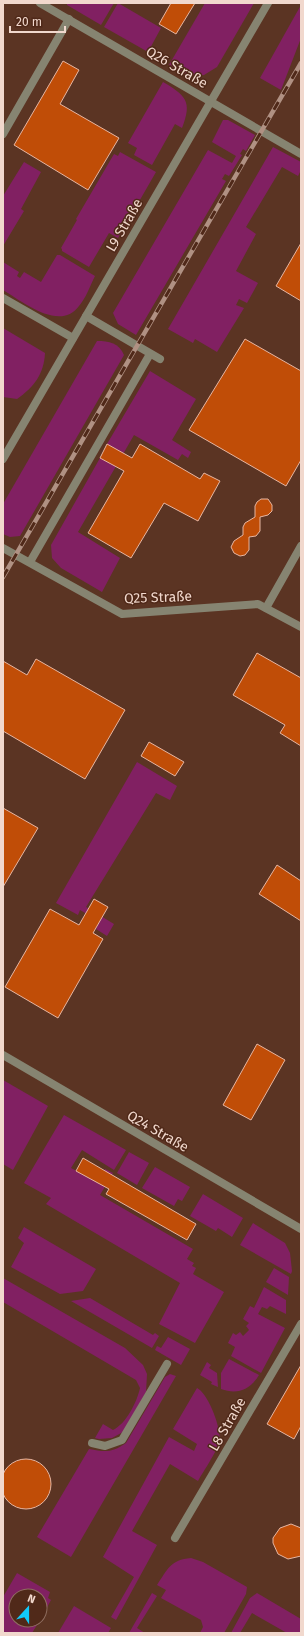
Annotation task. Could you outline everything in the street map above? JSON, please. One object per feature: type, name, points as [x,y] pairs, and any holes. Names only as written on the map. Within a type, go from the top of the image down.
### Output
[{"type":"lane","name":"Q26 Straße","points":[[40,3],[301,154]]},
{"type":"lane","name":"L9 Straße","points":[[3,459],[268,3]]},
{"type":"lane","points":[[3,134],[69,19]]},
{"type":"lane","points":[[3,298],[73,338]]},
{"type":"lane","points":[[86,316],[160,359]]},
{"type":"lane","points":[[30,562],[150,354]]},
{"type":"lane","points":[[266,608],[301,546]]},
{"type":"lane","name":"Q25 Straße","points":[[3,548],[122,614],[258,604],[301,628]]},
{"type":"lane","name":"Q24 Straße","points":[[3,1055],[301,1229]]},
{"type":"lane","name":"L8 Straße","points":[[175,1538],[301,1324]]},
{"type":"lane","points":[[92,1443],[105,1446],[122,1440],[167,1364]]},
{"type":"shaded area","points":[[67,3],[114,3],[101,25],[67,5]]},
{"type":"shaded area","points":[[118,3],[161,28],[148,52],[104,27]]},
{"type":"shaded area","points":[[205,3],[254,3],[217,67],[204,75],[189,76],[169,65]]},
{"type":"shaded area","points":[[301,5],[301,38],[281,90],[260,78]]},
{"type":"shaded area","points":[[163,82],[182,95],[187,105],[187,111],[182,128],[175,124],[152,165],[134,155],[137,148],[128,143]]},
{"type":"shaded area","points":[[223,120],[228,120],[255,135],[246,151],[243,149],[240,154],[242,155],[229,176],[225,174],[222,179],[226,181],[136,335],[118,324],[113,313],[208,150],[232,163],[236,156],[212,142]]},
{"type":"shaded area","points":[[273,147],[301,162],[301,170],[298,176],[282,167],[246,227],[256,234],[236,271],[258,283],[247,303],[239,299],[236,305],[244,308],[217,352],[195,339],[193,343],[168,329]]},
{"type":"shaded area","points":[[120,152],[156,172],[118,238],[109,233],[89,267],[62,251],[61,248],[114,154],[118,156]]},
{"type":"shaded area","points":[[24,162],[41,172],[21,209],[24,211],[3,246],[3,196]]},
{"type":"shaded area","points":[[57,255],[60,255],[95,276],[84,299],[71,313],[62,316],[52,316],[31,307],[3,290],[3,262],[19,272],[17,276],[20,278],[24,272],[41,282]]},
{"type":"shaded area","points":[[3,328],[45,353],[43,367],[37,379],[28,390],[17,399],[3,397]]},
{"type":"shaded area","points":[[97,341],[116,345],[124,355],[20,536],[10,537],[3,534],[3,504]]},
{"type":"shaded area","points":[[150,371],[196,399],[172,440],[191,452],[188,458],[182,454],[178,460],[134,435],[78,532],[120,558],[102,592],[61,568],[52,558],[51,545],[100,458],[106,461],[113,448],[107,444]]},
{"type":"shaded area","points":[[137,762],[177,786],[170,800],[156,793],[86,907],[114,924],[107,936],[96,929],[98,924],[85,917],[87,914],[80,910],[78,915],[56,903]]},
{"type":"shaded area","points":[[3,1080],[48,1106],[13,1170],[3,1164]]},
{"type":"shaded area","points":[[64,1115],[126,1150],[114,1170],[82,1150],[71,1168],[97,1182],[105,1169],[113,1173],[100,1195],[193,1249],[187,1259],[194,1263],[192,1266],[196,1268],[193,1274],[224,1292],[195,1343],[159,1324],[180,1283],[46,1204],[51,1198],[24,1183]]},
{"type":"shaded area","points":[[129,1152],[149,1163],[137,1185],[117,1173]]},
{"type":"shaded area","points":[[155,1167],[190,1187],[182,1201],[178,1199],[174,1206],[142,1188]]},
{"type":"shaded area","points":[[203,1194],[243,1218],[232,1237],[218,1228],[216,1231],[190,1216]]},
{"type":"shaded area","points":[[253,1223],[285,1243],[290,1253],[291,1274],[240,1245]]},
{"type":"shaded area","points":[[24,1227],[96,1269],[83,1291],[60,1294],[11,1267],[24,1243],[18,1238]]},
{"type":"shaded area","points":[[274,1268],[289,1277],[288,1295],[266,1282]]},
{"type":"shaded area","points":[[3,1278],[125,1348],[143,1365],[147,1374],[146,1392],[123,1432],[112,1438],[95,1438],[103,1424],[113,1430],[126,1418],[134,1406],[140,1388],[136,1380],[3,1302]]},
{"type":"shaded area","points":[[264,1287],[286,1300],[286,1314],[270,1306],[267,1309],[262,1307],[258,1314],[285,1328],[261,1373],[231,1356],[235,1347],[228,1343],[233,1333],[236,1335],[240,1332],[243,1336],[249,1330],[246,1326],[249,1323],[243,1319],[250,1306],[254,1308]]},
{"type":"shaded area","points":[[90,1298],[153,1335],[155,1333],[159,1336],[152,1348],[71,1301]]},
{"type":"shaded area","points":[[168,1337],[190,1349],[181,1365],[155,1350],[157,1346],[161,1348]]},
{"type":"shaded area","points":[[229,1359],[259,1375],[247,1388],[238,1391],[227,1391],[221,1389],[221,1373]]},
{"type":"shaded area","points":[[207,1362],[211,1365],[209,1368],[217,1373],[218,1387],[211,1384],[212,1382],[200,1375]]},
{"type":"shaded area","points":[[170,1374],[176,1376],[71,1557],[37,1537],[89,1449],[108,1451],[117,1449],[126,1443],[165,1377]]},
{"type":"shaded area","points":[[197,1388],[206,1397],[214,1413],[220,1437],[218,1447],[198,1481],[170,1464],[132,1531],[157,1545],[116,1620],[111,1617],[134,1577],[103,1557],[169,1437],[194,1451],[197,1444],[173,1429]]},
{"type":"shaded area","points":[[191,1558],[203,1562],[247,1587],[246,1594],[224,1633],[200,1633],[203,1627],[201,1620],[161,1598],[166,1590],[157,1585],[170,1566],[178,1561]]},
{"type":"shaded area","points":[[17,1573],[43,1588],[8,1588]]},
{"type":"shaded area","points":[[8,1588],[8,1628],[35,1628],[32,1633],[3,1633],[3,1597]]},
{"type":"shaded area","points":[[152,1593],[157,1596],[137,1628],[145,1633],[129,1633]]},
{"type":"shaded area","points":[[257,1593],[301,1619],[301,1633],[287,1633],[252,1613],[240,1633],[231,1633],[250,1598]]},
{"type":"shaded area","points":[[48,1598],[51,1600],[48,1605]]},
{"type":"shaded area","points":[[74,1606],[111,1628],[108,1633],[58,1633]]},
{"type":"building","points":[[171,3],[195,3],[176,34],[159,24]]},
{"type":"building","points":[[63,61],[79,70],[60,104],[119,138],[88,190],[14,145]]},
{"type":"building","points":[[301,243],[301,301],[276,286]]},
{"type":"building","points":[[245,339],[301,371],[301,460],[286,486],[189,430]]},
{"type":"building","points":[[107,444],[132,458],[140,444],[200,479],[204,473],[220,481],[198,521],[164,503],[131,558],[88,533],[124,471],[100,458]]},
{"type":"building","points":[[261,499],[268,499],[272,505],[272,511],[268,515],[260,517],[260,531],[256,536],[249,537],[249,550],[245,555],[240,556],[234,553],[231,547],[234,541],[243,535],[243,527],[245,523],[255,517],[255,506]]},
{"type":"building","points":[[257,653],[301,678],[301,746],[280,733],[285,725],[233,695]]},
{"type":"building","points":[[36,659],[125,710],[85,779],[3,731],[3,661],[27,675]]},
{"type":"building","points":[[149,742],[184,762],[175,776],[141,756]]},
{"type":"building","points":[[3,808],[38,828],[3,887]]},
{"type":"building","points":[[277,865],[301,881],[301,921],[259,894]]},
{"type":"building","points":[[94,899],[108,907],[93,933],[103,939],[58,1018],[5,987],[50,909],[79,925]]},
{"type":"building","points":[[257,1044],[285,1060],[251,1120],[223,1105]]},
{"type":"building","points":[[83,1158],[196,1224],[187,1240],[106,1194],[109,1189],[76,1171]]},
{"type":"building","points":[[301,1365],[301,1426],[294,1439],[267,1424]]},
{"type":"building","points":[[26,1459],[35,1461],[46,1470],[51,1484],[49,1493],[40,1504],[26,1509],[17,1507],[6,1498],[1,1484],[3,1475],[12,1464]]},
{"type":"building","points":[[291,1524],[301,1528],[301,1556],[288,1559],[278,1554],[273,1543],[273,1538],[280,1528]]},
{"type":"railway","points":[[3,577],[301,63]]}]
